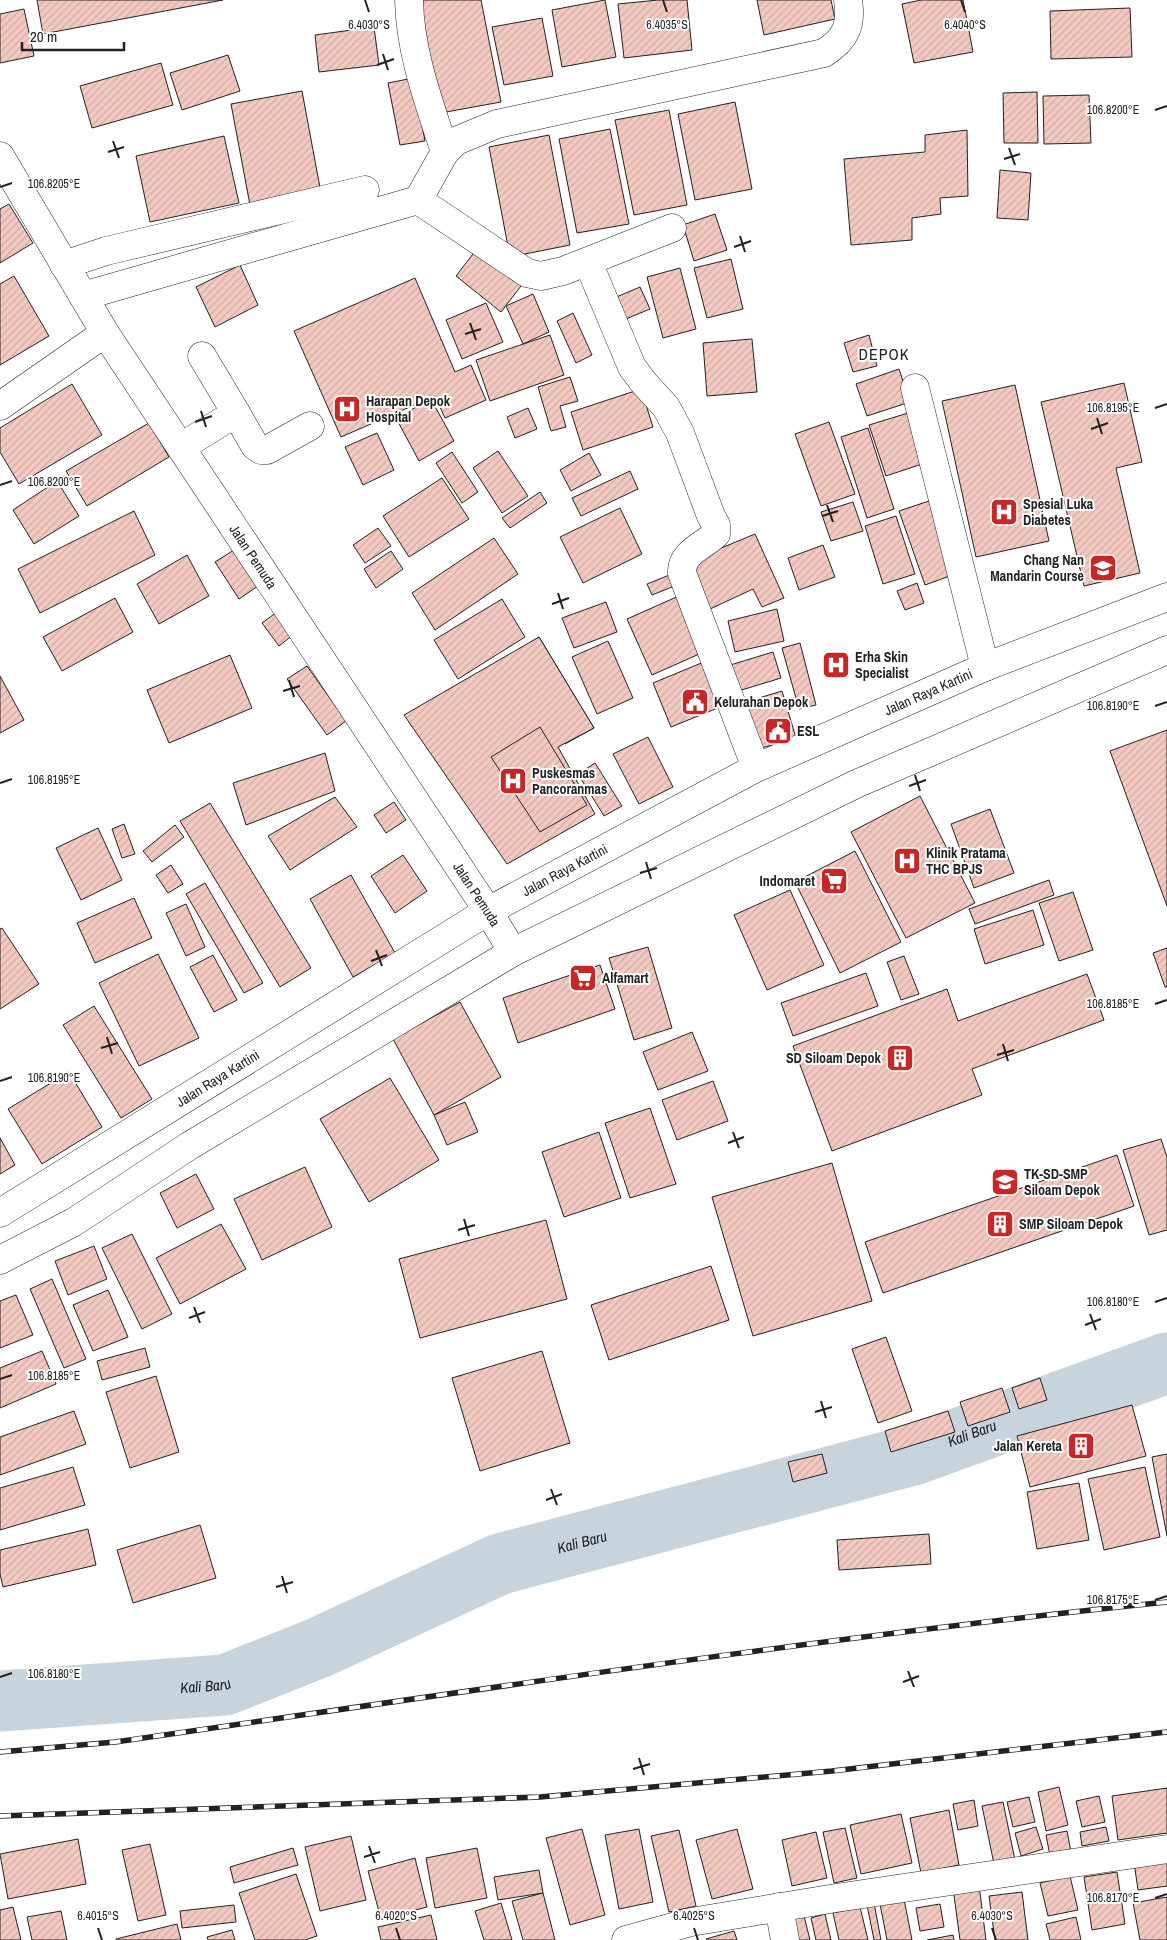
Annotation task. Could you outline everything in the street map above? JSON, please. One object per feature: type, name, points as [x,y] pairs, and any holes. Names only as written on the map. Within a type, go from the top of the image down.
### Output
[{"type":"street","points":[[409,0],[409,21],[414,53],[444,152]]},
{"type":"street","points":[[83,296],[418,200],[444,152],[456,141],[497,124],[824,53],[843,38],[848,26],[850,11],[848,0]]},
{"type":"street","name":"Jalan Pemuda","points":[[0,156],[105,333],[488,911],[513,952]]},
{"type":"street","points":[[64,265],[106,251],[365,190]]},
{"type":"street","points":[[418,200],[527,273],[541,276],[588,262],[672,228]]},
{"type":"street","points":[[588,262],[632,367],[666,407],[680,433],[716,526],[716,534],[689,554],[683,561],[682,573],[756,768]]},
{"type":"street","points":[[0,406],[105,333]]},
{"type":"street","points":[[202,356],[256,446],[261,450],[267,450],[310,426]]},
{"type":"street","points":[[915,388],[985,667]]},
{"type":"street","points":[[181,447],[236,413]]},
{"type":"street","name":"Jalan Raya Kartini","points":[[0,1213],[488,911],[756,768],[985,667],[1167,597]]},
{"type":"street","points":[[0,1260],[74,1222],[189,1146],[513,952],[856,784],[1167,650]]},
{"type":"street","points":[[626,1940],[693,1931],[779,1907],[1167,1849]]},
{"type":"street","points":[[779,1907],[785,1940]]},
{"type":"building","points":[[37,0],[223,0],[43,34]]},
{"type":"building","points":[[414,0],[481,0],[501,102],[435,114]]},
{"type":"building","points":[[605,0],[616,57],[562,67],[552,10]]},
{"type":"building","points":[[658,0],[687,0],[692,50],[624,58],[618,4]]},
{"type":"building","points":[[757,0],[831,0],[835,19],[764,35]]},
{"type":"building","points":[[921,0],[963,0],[973,52],[914,63],[902,4]]},
{"type":"building","points":[[1130,8],[1132,57],[1051,59],[1050,11]]},
{"type":"building","points":[[24,9],[34,56],[0,63],[0,14]]},
{"type":"building","points":[[542,18],[553,76],[504,85],[492,27]]},
{"type":"building","points":[[374,27],[379,65],[319,72],[315,35]]},
{"type":"building","points":[[228,55],[240,91],[182,110],[170,73]]},
{"type":"building","points":[[161,63],[173,105],[92,128],[80,86]]},
{"type":"building","points":[[413,78],[425,141],[400,145],[388,83]]},
{"type":"building","points":[[302,91],[321,193],[250,205],[231,104]]},
{"type":"building","points":[[1037,92],[1038,143],[1004,143],[1003,93]]},
{"type":"building","points":[[1089,95],[1091,143],[1044,144],[1043,96]]},
{"type":"building","points":[[735,102],[752,189],[695,200],[678,114]]},
{"type":"building","points":[[669,110],[687,205],[634,215],[615,120]]},
{"type":"building","points":[[610,129],[629,224],[577,233],[559,139]]},
{"type":"building","points":[[967,130],[968,196],[940,198],[941,214],[912,218],[912,240],[851,245],[844,159],[925,152],[925,135]]},
{"type":"building","points":[[549,135],[570,245],[510,257],[489,147]]},
{"type":"building","points":[[224,136],[239,203],[150,222],[136,156]]},
{"type":"building","points":[[1000,170],[1031,173],[1028,220],[997,218]]},
{"type":"building","points":[[9,204],[33,243],[0,263],[0,209]]},
{"type":"building","points":[[715,214],[727,250],[694,261],[683,225]]},
{"type":"building","points":[[476,250],[521,286],[501,312],[456,276]]},
{"type":"building","points":[[731,259],[743,309],[707,318],[694,268]]},
{"type":"building","points":[[240,265],[258,305],[215,327],[196,287]]},
{"type":"building","points":[[680,268],[696,329],[663,338],[647,277]]},
{"type":"building","points":[[14,276],[49,336],[0,365],[0,284]]},
{"type":"building","points":[[415,278],[455,372],[471,365],[486,400],[445,418],[435,396],[341,437],[294,331]]},
{"type":"building","points":[[640,287],[650,309],[616,323],[607,301]]},
{"type":"building","points":[[533,294],[549,332],[523,344],[506,306]]},
{"type":"building","points":[[486,303],[503,342],[462,359],[446,320]]},
{"type":"building","points":[[573,313],[592,355],[576,363],[557,321]]},
{"type":"building","points":[[550,335],[564,375],[490,401],[476,360]]},
{"type":"building","points":[[869,335],[877,366],[853,372],[844,343]]},
{"type":"building","points":[[752,339],[757,392],[707,396],[703,343]]},
{"type":"building","points":[[899,369],[910,402],[867,416],[856,384]]},
{"type":"building","points":[[570,377],[578,401],[560,406],[566,427],[551,431],[538,387]]},
{"type":"building","points":[[1124,383],[1142,462],[1116,468],[1140,573],[1084,586],[1041,402]]},
{"type":"building","points":[[72,384],[102,435],[19,484],[0,452],[0,428]]},
{"type":"building","points":[[1015,385],[1049,541],[976,557],[942,401]]},
{"type":"building","points":[[641,389],[653,427],[583,450],[571,412]]},
{"type":"building","points":[[431,399],[454,441],[419,461],[396,418]]},
{"type":"building","points":[[528,408],[537,429],[515,438],[507,417]]},
{"type":"building","points":[[908,413],[925,463],[886,476],[869,425]]},
{"type":"building","points":[[829,422],[855,494],[821,506],[795,434]]},
{"type":"building","points":[[149,423],[169,457],[87,506],[66,471]]},
{"type":"building","points":[[868,428],[894,509],[867,518],[841,437]]},
{"type":"building","points":[[377,433],[394,470],[363,485],[345,447]]},
{"type":"building","points":[[498,451],[528,496],[502,513],[473,468]]},
{"type":"building","points":[[452,452],[478,492],[462,503],[436,463]]},
{"type":"building","points":[[589,453],[601,475],[571,491],[560,470]]},
{"type":"building","points":[[630,471],[638,489],[581,516],[572,498]]},
{"type":"building","points":[[442,478],[469,519],[409,557],[383,516]]},
{"type":"building","points":[[57,481],[79,516],[34,544],[13,510]]},
{"type":"building","points":[[540,492],[547,503],[510,528],[502,518]]},
{"type":"building","points":[[932,500],[958,573],[925,585],[899,511]]},
{"type":"building","points":[[853,502],[863,531],[831,541],[821,512]]},
{"type":"building","points":[[620,508],[642,554],[583,583],[560,537]]},
{"type":"building","points":[[134,511],[155,555],[40,613],[18,569]]},
{"type":"building","points":[[896,516],[915,574],[883,584],[865,526]]},
{"type":"building","points":[[378,528],[391,546],[365,563],[353,545]]},
{"type":"building","points":[[755,534],[784,598],[762,607],[753,589],[710,609],[690,561]]},
{"type":"building","points":[[494,538],[518,574],[435,630],[412,593]]},
{"type":"building","points":[[823,545],[835,577],[799,590],[788,558]]},
{"type":"building","points":[[234,550],[258,586],[239,599],[215,562]]},
{"type":"building","points":[[391,551],[403,569],[376,588],[364,569]]},
{"type":"building","points":[[187,555],[209,596],[159,624],[137,584]]},
{"type":"building","points":[[672,574],[677,585],[652,595],[647,584]]},
{"type":"building","points":[[917,583],[924,603],[905,610],[897,591]]},
{"type":"building","points":[[681,595],[706,651],[652,675],[627,619]]},
{"type":"building","points":[[115,598],[133,632],[62,671],[43,637]]},
{"type":"building","points":[[502,599],[525,637],[458,679],[434,640]]},
{"type":"building","points":[[606,602],[617,632],[574,648],[562,618]]},
{"type":"building","points":[[777,609],[784,641],[735,652],[728,621]]},
{"type":"building","points":[[277,612],[294,634],[279,646],[262,623]]},
{"type":"building","points":[[539,637],[594,728],[565,744],[541,700],[470,738],[445,696]]},
{"type":"building","name":"Puskesmas Pancoranmas","points":[[539,637],[594,728],[558,747],[595,814],[507,864],[404,715]]},
{"type":"building","points":[[608,641],[633,698],[597,714],[572,657]]},
{"type":"building","points":[[800,643],[816,705],[799,709],[782,648]]},
{"type":"building","points":[[773,652],[781,678],[735,692],[727,666]]},
{"type":"building","points":[[230,655],[252,708],[169,743],[147,690]]},
{"type":"building","points":[[711,659],[730,703],[671,727],[653,683]]},
{"type":"building","points":[[307,666],[346,721],[327,735],[287,679]]},
{"type":"building","points":[[0,676],[24,720],[0,733]]},
{"type":"building","points":[[782,691],[796,738],[751,751],[736,705]]},
{"type":"building","points":[[540,727],[587,805],[540,832],[491,757]]},
{"type":"building","points":[[1167,730],[1167,906],[1110,751]]},
{"type":"building","points":[[648,737],[673,787],[639,804],[613,754]]},
{"type":"building","points":[[325,753],[335,791],[246,825],[233,783]]},
{"type":"building","points":[[595,763],[622,806],[604,816],[578,774]]},
{"type":"building","points":[[920,796],[975,903],[906,938],[851,832]]},
{"type":"building","points":[[335,797],[357,827],[290,870],[268,836]]},
{"type":"building","points":[[394,802],[406,820],[386,833],[374,815]]},
{"type":"building","points":[[210,803],[311,968],[280,987],[180,821]]},
{"type":"building","points":[[990,809],[1014,873],[974,888],[951,824]]},
{"type":"building","points":[[124,824],[135,854],[122,858],[112,829]]},
{"type":"building","points":[[175,825],[184,837],[152,862],[143,851]]},
{"type":"building","points":[[98,828],[122,880],[81,900],[56,848]]},
{"type":"building","points":[[855,851],[901,942],[840,973],[795,882]]},
{"type":"building","points":[[403,855],[427,891],[395,913],[371,876]]},
{"type":"building","points":[[171,865],[183,884],[168,893],[156,875]]},
{"type":"building","points":[[351,875],[395,953],[353,977],[310,899]]},
{"type":"building","points":[[1049,880],[1054,895],[975,924],[969,909]]},
{"type":"building","points":[[205,883],[263,983],[244,993],[186,894]]},
{"type":"building","points":[[790,890],[824,965],[767,990],[734,915]]},
{"type":"building","points":[[1073,892],[1093,950],[1059,961],[1039,903]]},
{"type":"building","points":[[134,898],[152,938],[95,963],[77,923]]},
{"type":"building","points":[[186,904],[205,947],[186,956],[166,913]]},
{"type":"building","points":[[1033,910],[1044,945],[985,964],[974,929]]},
{"type":"building","points":[[2,928],[39,984],[0,1009],[0,929]]},
{"type":"building","points":[[648,947],[672,1028],[634,1040],[609,958]]},
{"type":"building","points":[[1167,948],[1167,987],[1165,987],[1153,953]]},
{"type":"building","points":[[158,954],[199,1038],[139,1066],[99,983]]},
{"type":"building","points":[[213,955],[237,1000],[214,1012],[190,967]]},
{"type":"building","points":[[904,956],[919,994],[901,1000],[887,962]]},
{"type":"building","points":[[600,965],[615,1009],[518,1043],[503,998]]},
{"type":"building","points":[[866,973],[878,1006],[793,1036],[781,1003]]},
{"type":"building","name":"SD Siloam Depok","points":[[1087,974],[1104,1020],[972,1069],[982,1095],[832,1151],[793,1046],[947,989],[958,1021]]},
{"type":"building","points":[[460,1002],[501,1077],[434,1115],[393,1039]]},
{"type":"building","points":[[94,1006],[152,1099],[121,1118],[63,1025]]},
{"type":"building","points":[[692,1032],[708,1071],[658,1090],[643,1052]]},
{"type":"building","points":[[69,1072],[102,1127],[42,1164],[8,1109]]},
{"type":"building","points":[[390,1078],[439,1160],[369,1202],[320,1119]]},
{"type":"building","points":[[713,1081],[728,1121],[677,1140],[662,1100]]},
{"type":"building","points":[[465,1102],[478,1132],[447,1145],[434,1115]]},
{"type":"building","points":[[650,1108],[676,1184],[630,1198],[605,1123]]},
{"type":"building","points":[[599,1132],[621,1198],[564,1217],[542,1152]]},
{"type":"building","points":[[0,1138],[15,1165],[0,1174]]},
{"type":"building","points":[[1161,1139],[1167,1157],[1167,1230],[1149,1235],[1123,1150]]},
{"type":"building","name":"SMP Siloam Depok","points":[[1117,1155],[1134,1206],[883,1293],[865,1242]]},
{"type":"building","points":[[832,1163],[872,1301],[753,1336],[712,1197]]},
{"type":"building","points":[[305,1167],[332,1227],[262,1260],[234,1199]]},
{"type":"building","points":[[196,1174],[214,1209],[177,1228],[160,1193]]},
{"type":"building","points":[[546,1220],[567,1299],[420,1338],[399,1259]]},
{"type":"building","points":[[221,1224],[246,1269],[180,1304],[156,1258]]},
{"type":"building","points":[[132,1234],[172,1314],[142,1329],[102,1248]]},
{"type":"building","points":[[94,1246],[107,1279],[68,1295],[55,1261]]},
{"type":"building","points":[[711,1266],[729,1320],[609,1360],[591,1305]]},
{"type":"building","points":[[52,1279],[86,1359],[64,1368],[30,1289]]},
{"type":"building","points":[[108,1290],[128,1337],[93,1351],[73,1305]]},
{"type":"building","points":[[16,1295],[33,1335],[0,1348],[0,1301]]},
{"type":"building","points":[[886,1337],[912,1411],[878,1423],[852,1349]]},
{"type":"building","points":[[145,1348],[150,1367],[102,1380],[97,1361]]},
{"type":"building","points":[[42,1351],[56,1384],[0,1408],[0,1368]]},
{"type":"building","points":[[542,1351],[570,1443],[480,1471],[452,1378]]},
{"type":"building","points":[[156,1376],[179,1452],[130,1468],[106,1392]]},
{"type":"building","points":[[1040,1378],[1047,1400],[1019,1409],[1012,1388]]},
{"type":"building","points":[[1002,1388],[1010,1412],[968,1426],[960,1402]]},
{"type":"building","name":"Jalan Kereta","points":[[1132,1405],[1146,1456],[1030,1487],[1017,1436]]},
{"type":"building","points":[[74,1411],[86,1444],[0,1475],[0,1437]]},
{"type":"building","points":[[948,1411],[955,1432],[891,1452],[885,1431]]},
{"type":"building","points":[[822,1454],[827,1473],[793,1482],[788,1462]]},
{"type":"building","points":[[1167,1454],[1167,1536],[1152,1457]]},
{"type":"building","points":[[73,1467],[85,1505],[0,1530],[0,1488]]},
{"type":"building","points":[[1145,1467],[1160,1537],[1104,1550],[1088,1479]]},
{"type":"building","points":[[1079,1483],[1089,1540],[1037,1549],[1027,1492]]},
{"type":"building","points":[[200,1525],[216,1578],[133,1603],[117,1550]]},
{"type":"building","points":[[88,1529],[96,1565],[3,1587],[0,1574],[0,1550]]},
{"type":"building","points":[[929,1534],[931,1564],[839,1570],[837,1540]]},
{"type":"building","points":[[1059,1787],[1068,1825],[1046,1831],[1038,1792]]},
{"type":"building","points":[[1167,1788],[1167,1833],[1118,1840],[1112,1796]]},
{"type":"building","points":[[1099,1796],[1105,1822],[1082,1827],[1076,1801]]},
{"type":"building","points":[[1029,1797],[1035,1822],[1013,1827],[1007,1802]]},
{"type":"building","points":[[974,1800],[978,1826],[958,1830],[953,1804]]},
{"type":"building","points":[[1003,1802],[1015,1860],[994,1864],[982,1806]]},
{"type":"building","points":[[949,1810],[959,1865],[921,1873],[910,1818]]},
{"type":"building","points":[[901,1814],[912,1863],[861,1874],[850,1825]]},
{"type":"building","points":[[1036,1827],[1043,1849],[1021,1856],[1015,1833]]},
{"type":"building","points":[[1106,1827],[1109,1841],[1082,1846],[1080,1832]]},
{"type":"building","points":[[845,1828],[857,1878],[834,1883],[823,1832]]},
{"type":"building","points":[[582,1829],[605,1915],[570,1925],[546,1838]]},
{"type":"building","points":[[639,1829],[653,1902],[619,1909],[605,1835]]},
{"type":"building","points":[[737,1829],[753,1889],[712,1899],[696,1840]]},
{"type":"building","points":[[679,1830],[696,1906],[669,1912],[651,1836]]},
{"type":"building","points":[[1067,1831],[1071,1852],[1050,1856],[1046,1835]]},
{"type":"building","points":[[816,1832],[827,1878],[792,1886],[782,1840]]},
{"type":"building","points":[[351,1836],[366,1900],[320,1911],[305,1847]]},
{"type":"building","points":[[78,1839],[86,1884],[8,1899],[0,1854]]},
{"type":"building","points":[[150,1844],[166,1915],[138,1921],[122,1850]]},
{"type":"building","points":[[293,1848],[298,1865],[234,1883],[230,1867]]},
{"type":"building","points":[[477,1848],[487,1898],[435,1908],[426,1858]]},
{"type":"building","points":[[415,1858],[427,1907],[381,1919],[368,1871]]},
{"type":"building","points":[[1167,1858],[1167,1886],[1138,1890],[1134,1862]]},
{"type":"building","points":[[539,1870],[543,1893],[498,1900],[494,1877]]},
{"type":"building","points":[[1117,1872],[1125,1924],[1092,1930],[1084,1877]]},
{"type":"building","points":[[296,1874],[317,1936],[305,1940],[255,1940],[239,1893]]},
{"type":"building","points":[[1070,1876],[1078,1910],[1048,1916],[1040,1883]]},
{"type":"building","points":[[979,1885],[986,1940],[960,1940],[953,1888]]},
{"type":"building","points":[[1022,1892],[1028,1940],[995,1940],[989,1896]]},
{"type":"building","points":[[543,1893],[555,1940],[523,1940],[512,1901]]},
{"type":"building","points":[[1167,1897],[1167,1940],[1140,1940],[1133,1903]]},
{"type":"building","points":[[904,1899],[912,1940],[887,1940],[880,1904]]},
{"type":"building","points":[[501,1903],[512,1940],[484,1940],[475,1911]]},
{"type":"building","points":[[874,1903],[881,1940],[874,1940],[867,1905]]},
{"type":"building","points":[[940,1904],[944,1927],[920,1931],[916,1908]]},
{"type":"building","points":[[234,1905],[236,1922],[182,1928],[180,1911]]},
{"type":"building","points":[[13,1907],[21,1940],[0,1940],[0,1910]]},
{"type":"building","points":[[860,1907],[868,1940],[839,1940],[833,1913]]},
{"type":"building","points":[[61,1911],[67,1940],[32,1940],[27,1917]]},
{"type":"building","points":[[803,1912],[810,1940],[795,1940],[789,1915]]},
{"type":"building","points":[[825,1914],[831,1940],[816,1940],[811,1918]]},
{"type":"building","points":[[431,1915],[437,1940],[381,1940],[378,1927]]},
{"type":"building","points":[[1076,1917],[1081,1940],[1050,1940],[1046,1924]]},
{"type":"building","points":[[177,1924],[181,1940],[116,1940],[116,1939]]},
{"type":"building","points":[[232,1930],[235,1940],[208,1940],[207,1937]]},
{"type":"building","points":[[734,1931],[737,1940],[706,1939]]},
{"type":"building","points":[[953,1935],[954,1940],[927,1940]]},
{"type":"waterway","name":"Kali Baru","points":[[0,1701],[225,1685],[318,1648],[500,1564],[913,1455],[1167,1363]]},
{"type":"railway","points":[[0,1752],[115,1742],[772,1649],[1035,1616],[1167,1602]]},
{"type":"railway","points":[[0,1816],[540,1797],[832,1771],[1167,1732]]},
{"type":"place","name":"Harapan Depok Hospital","points":[[347,409]]},
{"type":"place","name":"Spesial Luka Diabetes","points":[[1004,512]]},
{"type":"place","name":"Chang Nan Mandarin Course","points":[[1103,568]]},
{"type":"place","name":"Erha Skin Specialist","points":[[836,665]]},
{"type":"place","name":"Kelurahan Depok","points":[[695,702]]},
{"type":"place","name":"ESL","points":[[778,731]]},
{"type":"place","name":"Puskesmas Pancoranmas","points":[[513,781]]},
{"type":"place","name":"Klinik Pratama THC BPJS","points":[[907,861]]},
{"type":"place","name":"Indomaret","points":[[834,881]]},
{"type":"place","name":"Alfamart","points":[[583,978]]},
{"type":"place","name":"SD Siloam Depok","points":[[900,1058]]},
{"type":"place","name":"TK-SD-SMP Siloam Depok","points":[[1005,1182]]},
{"type":"place","name":"SMP Siloam Depok","points":[[1000,1224]]},
{"type":"place","name":"Jalan Kereta","points":[[1081,1446]]},
{"type":"district","name":"DEPOK","points":[[884,354]]}]
